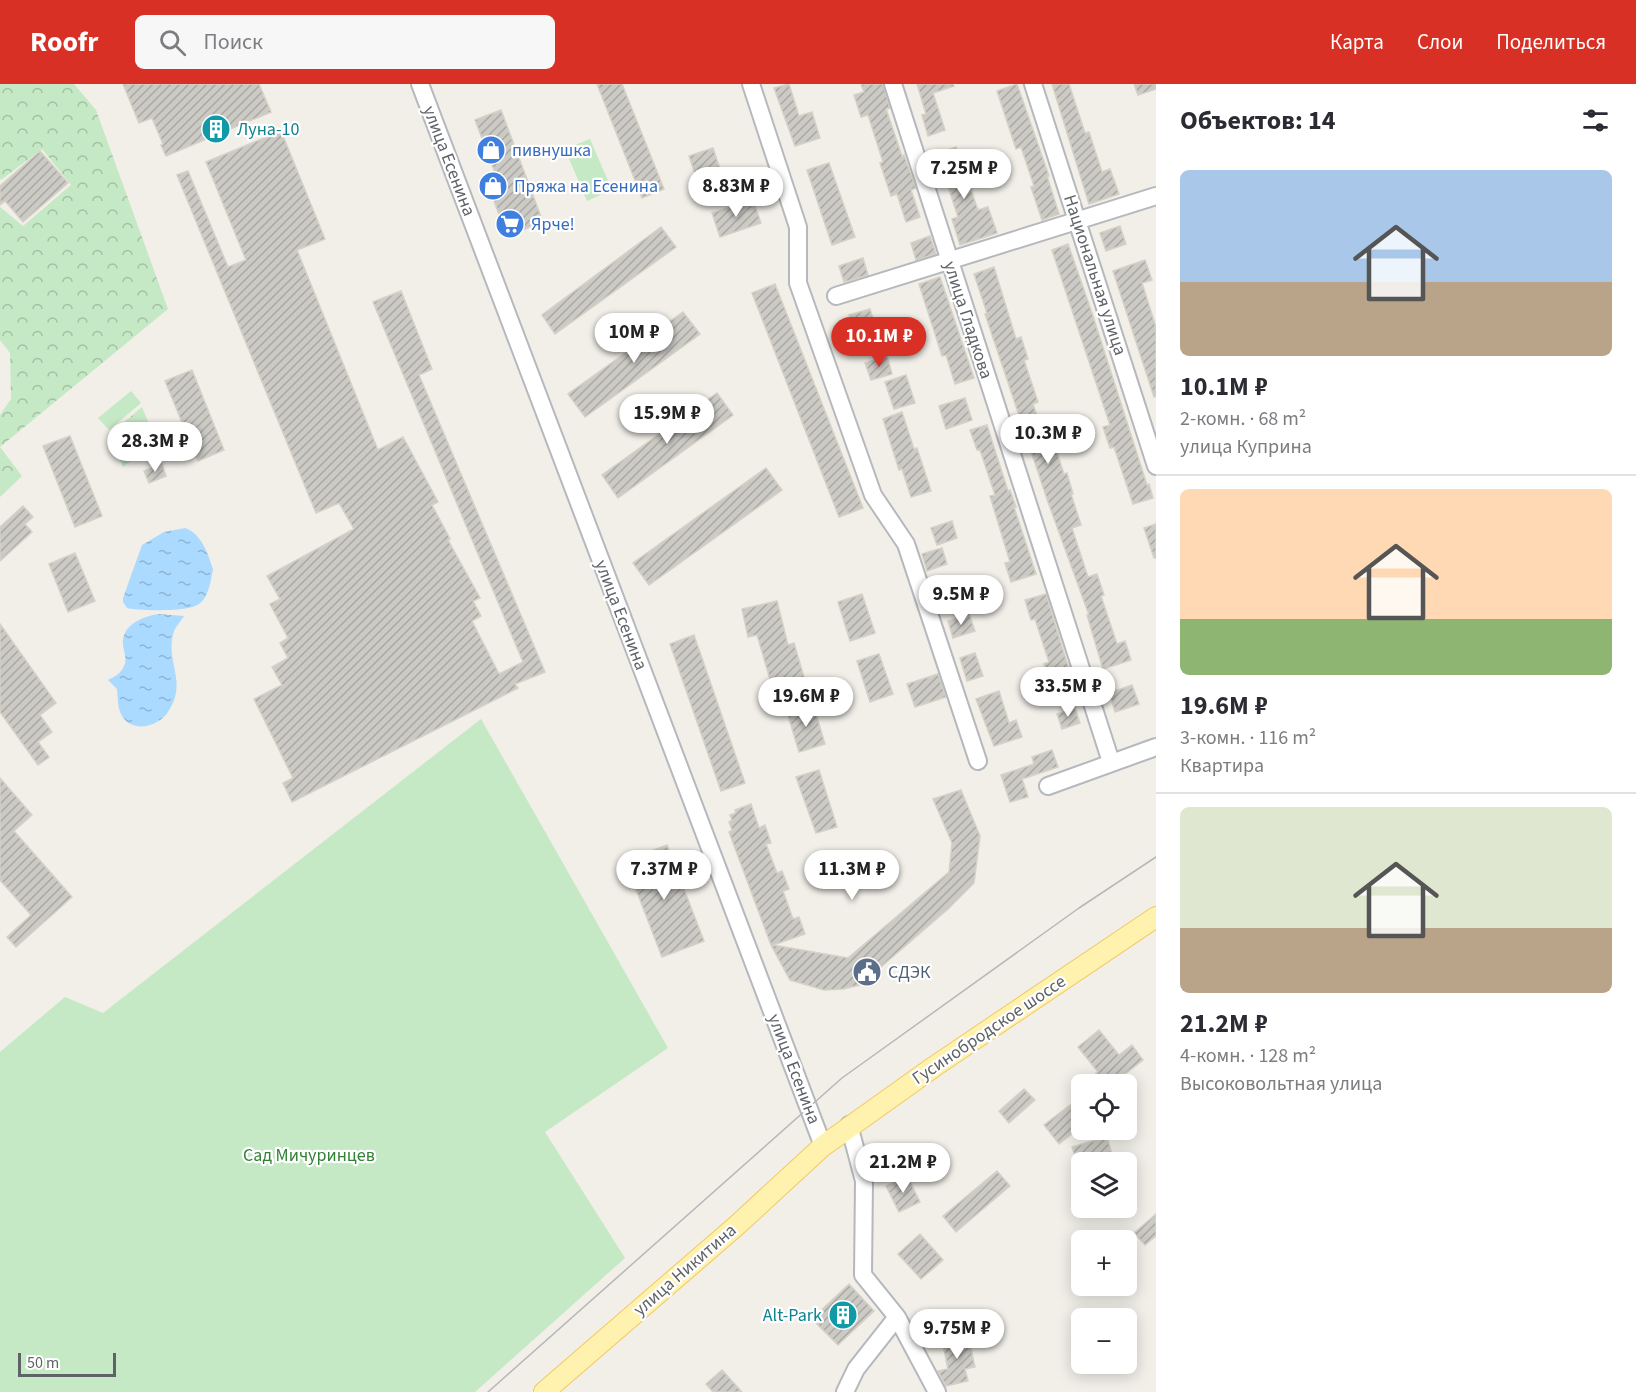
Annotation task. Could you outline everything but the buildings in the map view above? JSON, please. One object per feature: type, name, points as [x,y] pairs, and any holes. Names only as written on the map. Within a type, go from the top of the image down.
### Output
[{"type":"main road","name":"Гусинобродское шоссе","points":[[823,1146],[849,1125],[1156,916]]},
{"type":"main road","name":"улица Никитина","points":[[544,1392],[735,1227],[823,1146]]},
{"type":"street","name":"улица Есенина","points":[[420,84],[823,1146]]},
{"type":"street","points":[[752,84],[798,227],[798,283],[873,495],[906,543],[978,761]]},
{"type":"street","name":"улица Гладкова","points":[[893,84],[1111,762]]},
{"type":"street","name":"Национальная улица","points":[[1033,84],[1156,466]]},
{"type":"street","points":[[836,296],[1156,196]]},
{"type":"street","points":[[1048,786],[1156,747]]},
{"type":"street","points":[[849,1125],[864,1181],[863,1275],[897,1317],[937,1392]]},
{"type":"street","points":[[845,1392],[856,1369],[897,1317]]},
{"type":"green space","points":[[0,84],[74,84],[96,110],[168,309],[0,447],[0,415],[11,399],[10,353],[0,340],[0,207],[23,226],[71,185],[42,149],[1,180]]},
{"type":"green space","points":[[590,139],[612,190],[587,201],[565,149]]},
{"type":"green space","points":[[131,391],[141,403],[109,430],[98,418]]},
{"type":"green space","points":[[142,407],[156,441],[123,467],[110,434]]},
{"type":"green space","points":[[0,447],[22,476],[0,497]]},
{"type":"green space","name":"Сад Мичуринцев","points":[[481,719],[668,1048],[545,1132],[625,1258],[475,1392],[0,1392],[0,1052],[65,997],[103,1013]]},
{"type":"water","points":[[185,528],[200,540],[213,569],[205,597],[194,607],[175,610],[127,608],[123,598],[142,545],[164,532]]},
{"type":"water","points":[[159,614],[184,616],[175,629],[172,642],[176,681],[174,701],[159,721],[146,726],[133,725],[127,722],[120,713],[117,689],[108,680],[119,674],[124,665],[123,638],[129,627],[140,619]]},
{"type":"tram line","points":[[488,1392],[842,1078],[1079,908],[1156,857]]},
{"type":"place","name":"Луна-10","points":[[216,129]]},
{"type":"place","name":"пивнушка","points":[[491,150]]},
{"type":"place","name":"Пряжа на Есенина","points":[[493,186]]},
{"type":"place","name":"Ярче!","points":[[510,224]]},
{"type":"place","name":"СДЭК","points":[[867,972]]},
{"type":"place","name":"Alt-Park","points":[[843,1315]]}]
